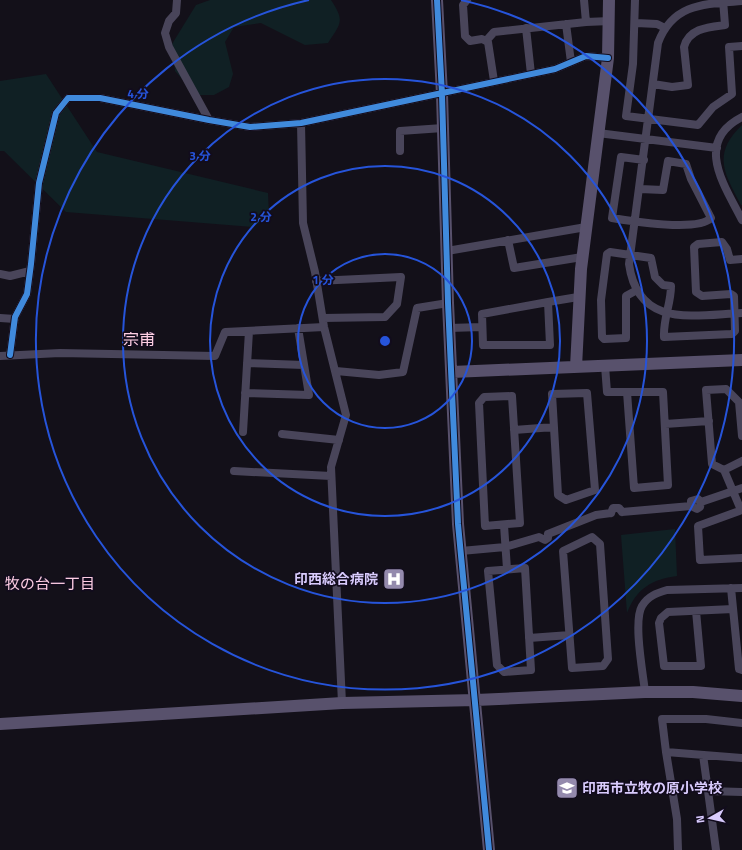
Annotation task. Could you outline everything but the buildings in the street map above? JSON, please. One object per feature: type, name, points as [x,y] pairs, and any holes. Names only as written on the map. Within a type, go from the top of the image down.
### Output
[{"type":"street","points":[[177,0],[176,13],[169,21],[165,33],[169,47],[209,120]]},
{"type":"street","points":[[437,0],[442,94],[446,250],[458,524],[490,850]]},
{"type":"street","points":[[467,0],[463,5],[465,36],[470,41],[482,39],[489,45],[494,81]]},
{"type":"street","points":[[584,0],[586,22]]},
{"type":"street","points":[[576,367],[578,297],[608,58],[610,21],[609,0]]},
{"type":"street","points":[[635,0],[636,23],[633,64],[626,116],[698,125],[712,107],[732,94],[729,47],[742,46]]},
{"type":"street","points":[[653,84],[672,87],[688,86],[684,47],[685,42],[693,33],[703,28],[725,25],[723,1]]},
{"type":"street","points":[[738,313],[674,316],[666,313],[644,301],[636,290],[630,272],[629,254],[644,160],[658,43],[670,21],[688,9],[723,1],[742,1]]},
{"type":"street","points":[[486,41],[494,32],[586,22],[610,21]]},
{"type":"street","points":[[636,23],[657,24],[665,28]]},
{"type":"street","points":[[566,24],[571,62]]},
{"type":"street","points":[[526,28],[531,74]]},
{"type":"street","points":[[10,355],[15,319],[27,294],[39,183],[56,113],[68,98],[100,98],[250,127],[301,123],[442,94],[494,81],[555,69],[586,56],[608,58]]},
{"type":"street","points":[[742,117],[725,130],[717,148],[715,162],[718,174],[742,220]]},
{"type":"street","points":[[301,123],[303,223],[316,281],[324,327],[346,415],[331,467],[342,703]]},
{"type":"street","points":[[400,151],[400,131],[443,128]]},
{"type":"street","points":[[598,133],[717,148]]},
{"type":"street","points":[[640,188],[662,190],[668,161],[686,164],[691,179],[711,218],[700,224],[659,225],[612,218],[621,157],[644,160]]},
{"type":"street","points":[[446,250],[586,227]]},
{"type":"street","points":[[508,240],[514,268],[582,257]]},
{"type":"street","points":[[636,290],[626,296],[626,338],[604,339],[602,337],[601,300],[607,254],[610,252],[651,258],[655,277],[663,285],[671,286],[671,295],[664,322],[664,337],[732,334],[735,331],[738,313],[734,296],[731,294],[702,296],[696,292],[694,247],[698,244],[722,242],[727,249],[730,260],[742,259]]},
{"type":"street","points":[[0,274],[10,276],[30,271]]},
{"type":"street","points":[[316,281],[401,277],[397,304],[386,316],[323,318]]},
{"type":"street","points":[[548,302],[550,345],[483,345],[482,314],[548,302],[578,297]]},
{"type":"street","points":[[336,371],[379,375],[403,372],[417,308],[448,303]]},
{"type":"street","points":[[0,318],[15,319]]},
{"type":"street","points":[[0,356],[60,353],[215,356],[225,332],[324,327]]},
{"type":"street","points":[[450,328],[482,327]]},
{"type":"street","points":[[245,393],[309,395],[298,328]]},
{"type":"street","points":[[243,432],[249,331]]},
{"type":"street","points":[[452,372],[742,360]]},
{"type":"street","points":[[247,363],[304,365]]},
{"type":"street","points":[[606,366],[607,392],[627,392],[663,392],[668,485],[634,488],[627,392]]},
{"type":"street","points":[[742,436],[739,402],[726,389],[706,390],[712,464],[724,470],[742,510],[698,526],[700,560],[742,558]]},
{"type":"street","points":[[587,393],[595,490],[566,500],[558,495],[554,427],[552,394],[587,393]]},
{"type":"street","points":[[512,396],[520,523],[504,525],[485,526],[479,403],[484,397],[512,396]]},
{"type":"street","points":[[665,424],[709,421]]},
{"type":"street","points":[[514,430],[554,427]]},
{"type":"street","points":[[282,434],[339,440]]},
{"type":"street","points":[[724,470],[742,461]]},
{"type":"street","points":[[234,471],[331,476]]},
{"type":"street","points":[[461,551],[505,547],[539,537],[539,534],[542,531],[548,534],[596,515],[611,513],[616,507],[622,512],[691,506],[691,502],[694,499],[698,499],[701,502],[734,492],[742,488]]},
{"type":"street","points":[[504,525],[507,569]]},
{"type":"street","points":[[592,537],[600,544],[608,660],[603,666],[572,668],[570,636],[563,551],[592,537]]},
{"type":"street","points":[[525,568],[529,638],[531,670],[504,672],[497,665],[488,571],[525,568]]},
{"type":"street","points":[[731,588],[738,669],[742,670]]},
{"type":"street","points":[[645,692],[638,624],[641,607],[646,600],[659,592],[667,590],[742,588]]},
{"type":"street","points":[[696,611],[701,666],[664,666],[659,623],[661,618],[668,612],[733,609]]},
{"type":"street","points":[[529,638],[570,636]]},
{"type":"street","points":[[0,724],[342,703],[476,700],[645,692],[693,692],[742,696]]},
{"type":"street","points":[[678,850],[677,819],[662,719],[706,719],[742,723]]},
{"type":"street","points":[[666,752],[742,758]]},
{"type":"street","points":[[703,755],[716,850]]},
{"type":"street","points":[[708,790],[742,792]]},
{"type":"shaded area","points":[[210,0],[331,0],[338,13],[340,22],[328,43],[305,45],[261,23],[234,27],[225,42],[233,74],[229,87],[214,95],[196,95],[175,71],[172,44],[196,5]]},
{"type":"shaded area","points":[[46,74],[97,152],[268,193],[269,216],[253,227],[66,212],[4,151],[0,151],[0,81]]},
{"type":"shaded area","points":[[742,125],[741,205],[726,173],[724,155],[727,145],[733,135]]},
{"type":"shaded area","points":[[675,529],[677,576],[668,577],[646,587],[635,598],[627,613],[621,535]]},
{"type":"cycle path","points":[[437,0],[442,94],[448,303],[458,524],[489,850]]},
{"type":"cycle path","points":[[10,355],[15,317],[27,294],[39,183],[56,113],[68,98],[100,98],[250,127],[301,123],[555,69],[586,56],[608,58]]},
{"type":"place","name":"印西総合病院","points":[[394,579]]},
{"type":"place","name":"印西市立牧の原小学校","points":[[567,788]]},
{"type":"district","name":"宗甫","points":[[139,339]]},
{"type":"district","name":"牧の台一丁目","points":[[50,584]]}]
